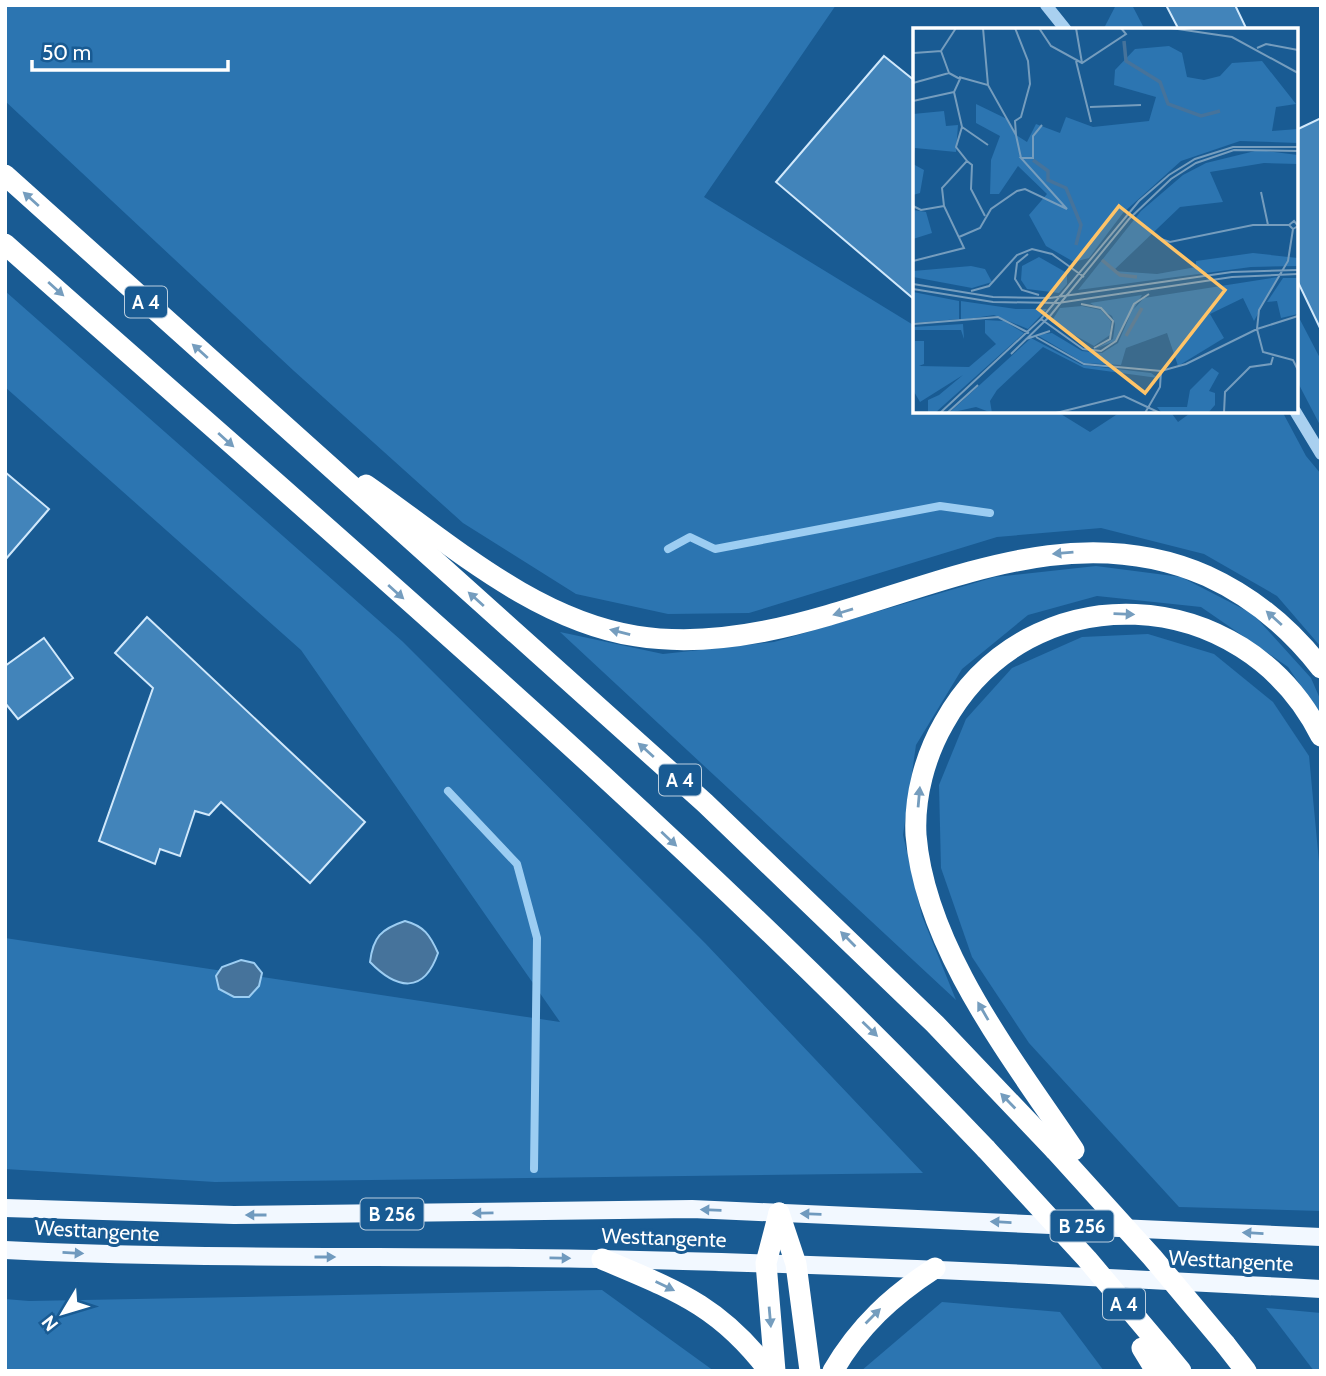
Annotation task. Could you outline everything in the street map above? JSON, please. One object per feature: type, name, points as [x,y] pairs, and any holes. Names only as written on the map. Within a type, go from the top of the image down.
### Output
[{"type":"highway","name":"A 4","points":[[5,175],[705,803],[925,1014],[1065,1150],[1246,1371]]},
{"type":"highway","name":"A 4","points":[[5,244],[667,836],[899,1058],[1087,1259],[1152,1348],[1181,1371]]},
{"type":"highway","points":[[287,429],[537,601],[584,623],[635,636],[681,640],[778,630],[967,574],[1044,555],[1091,551],[1138,555],[1172,563],[1227,585],[1267,611],[1302,643],[1321,668]]},
{"type":"highway","points":[[1065,1150],[969,987],[941,929],[923,879],[916,834],[920,787],[933,743],[955,703],[986,668],[1023,641],[1066,622],[1111,613],[1157,615],[1202,626],[1244,646],[1280,676],[1309,712],[1321,736]]},
{"type":"highway","points":[[775,1371],[766,1263],[779,1213]]},
{"type":"highway","points":[[779,1213],[796,1264],[810,1371]]},
{"type":"highway","points":[[602,1259],[704,1306],[745,1339],[769,1371]]},
{"type":"highway","points":[[833,1371],[860,1329],[895,1295],[935,1268]]},
{"type":"highway","points":[[1152,1348],[1156,1371]]},
{"type":"main road","name":"Westtangente","points":[[5,1208],[234,1214],[692,1209],[1321,1237]]},
{"type":"main road","name":"Westtangente","points":[[5,1250],[142,1257],[602,1259],[935,1268],[1321,1289]]},
{"type":"street","points":[[1047,6],[1064,28]]},
{"type":"street","points":[[1296,413],[1321,454]]},
{"type":"shaded area","points":[[5,5],[836,5],[704,197],[913,325],[913,413],[1059,413],[1090,432],[1119,413],[1171,413],[1178,422],[1190,413],[1283,413],[1306,456],[1321,474],[1321,647],[1277,596],[1204,554],[1101,528],[997,537],[749,613],[668,614],[576,594],[463,523],[294,371],[5,101]]},
{"type":"shaded area","points":[[1116,5],[1132,5],[1144,28],[1104,28]]},
{"type":"shaded area","points":[[5,291],[402,641],[705,943],[923,1173],[215,1182],[5,1169],[5,938],[560,1022],[301,650],[5,387]]},
{"type":"shaded area","points":[[1298,316],[1321,360],[1321,427],[1298,383]]},
{"type":"shaded area","points":[[1096,566],[1181,577],[1253,614],[1311,678],[1321,701],[1321,716],[1288,667],[1201,607],[1097,596],[1028,615],[962,669],[916,745],[903,835],[922,916],[956,1000],[560,632],[663,654],[774,642],[995,577]]},
{"type":"shaded area","points":[[1148,634],[1214,654],[1273,702],[1309,756],[1321,883],[1321,1211],[1179,1207],[1029,1043],[972,957],[941,868],[939,785],[966,719],[1012,668],[1082,637]]},
{"type":"shaded area","points":[[405,921],[426,932],[438,953],[425,976],[409,983],[390,978],[370,962],[373,946],[380,935]]},
{"type":"shaded area","points":[[241,960],[254,963],[262,973],[259,986],[249,997],[234,997],[219,989],[216,976],[222,967]]},
{"type":"shaded area","points":[[602,1290],[714,1371],[5,1371],[5,1299],[29,1301]]},
{"type":"shaded area","points":[[942,1302],[1060,1312],[1104,1371],[861,1371]]},
{"type":"shaded area","points":[[1266,1308],[1321,1313],[1321,1371],[1314,1371]]},
{"type":"building","points":[[1166,5],[1235,5],[1246,28],[1178,28]]},
{"type":"building","points":[[884,56],[913,79],[913,298],[776,182]]},
{"type":"building","points":[[1321,118],[1321,330],[1298,282],[1298,129]]},
{"type":"building","points":[[5,472],[49,509],[5,560]]},
{"type":"building","points":[[147,617],[365,822],[310,883],[221,802],[209,815],[195,811],[180,856],[160,849],[155,864],[99,841],[153,688],[115,653]]},
{"type":"building","points":[[44,638],[73,678],[18,719],[5,703],[5,666]]},
{"type":"waterway","points":[[668,549],[690,537],[715,549],[940,506],[990,513]]},
{"type":"waterway","points":[[448,791],[517,864],[537,938],[534,1169]]}]
